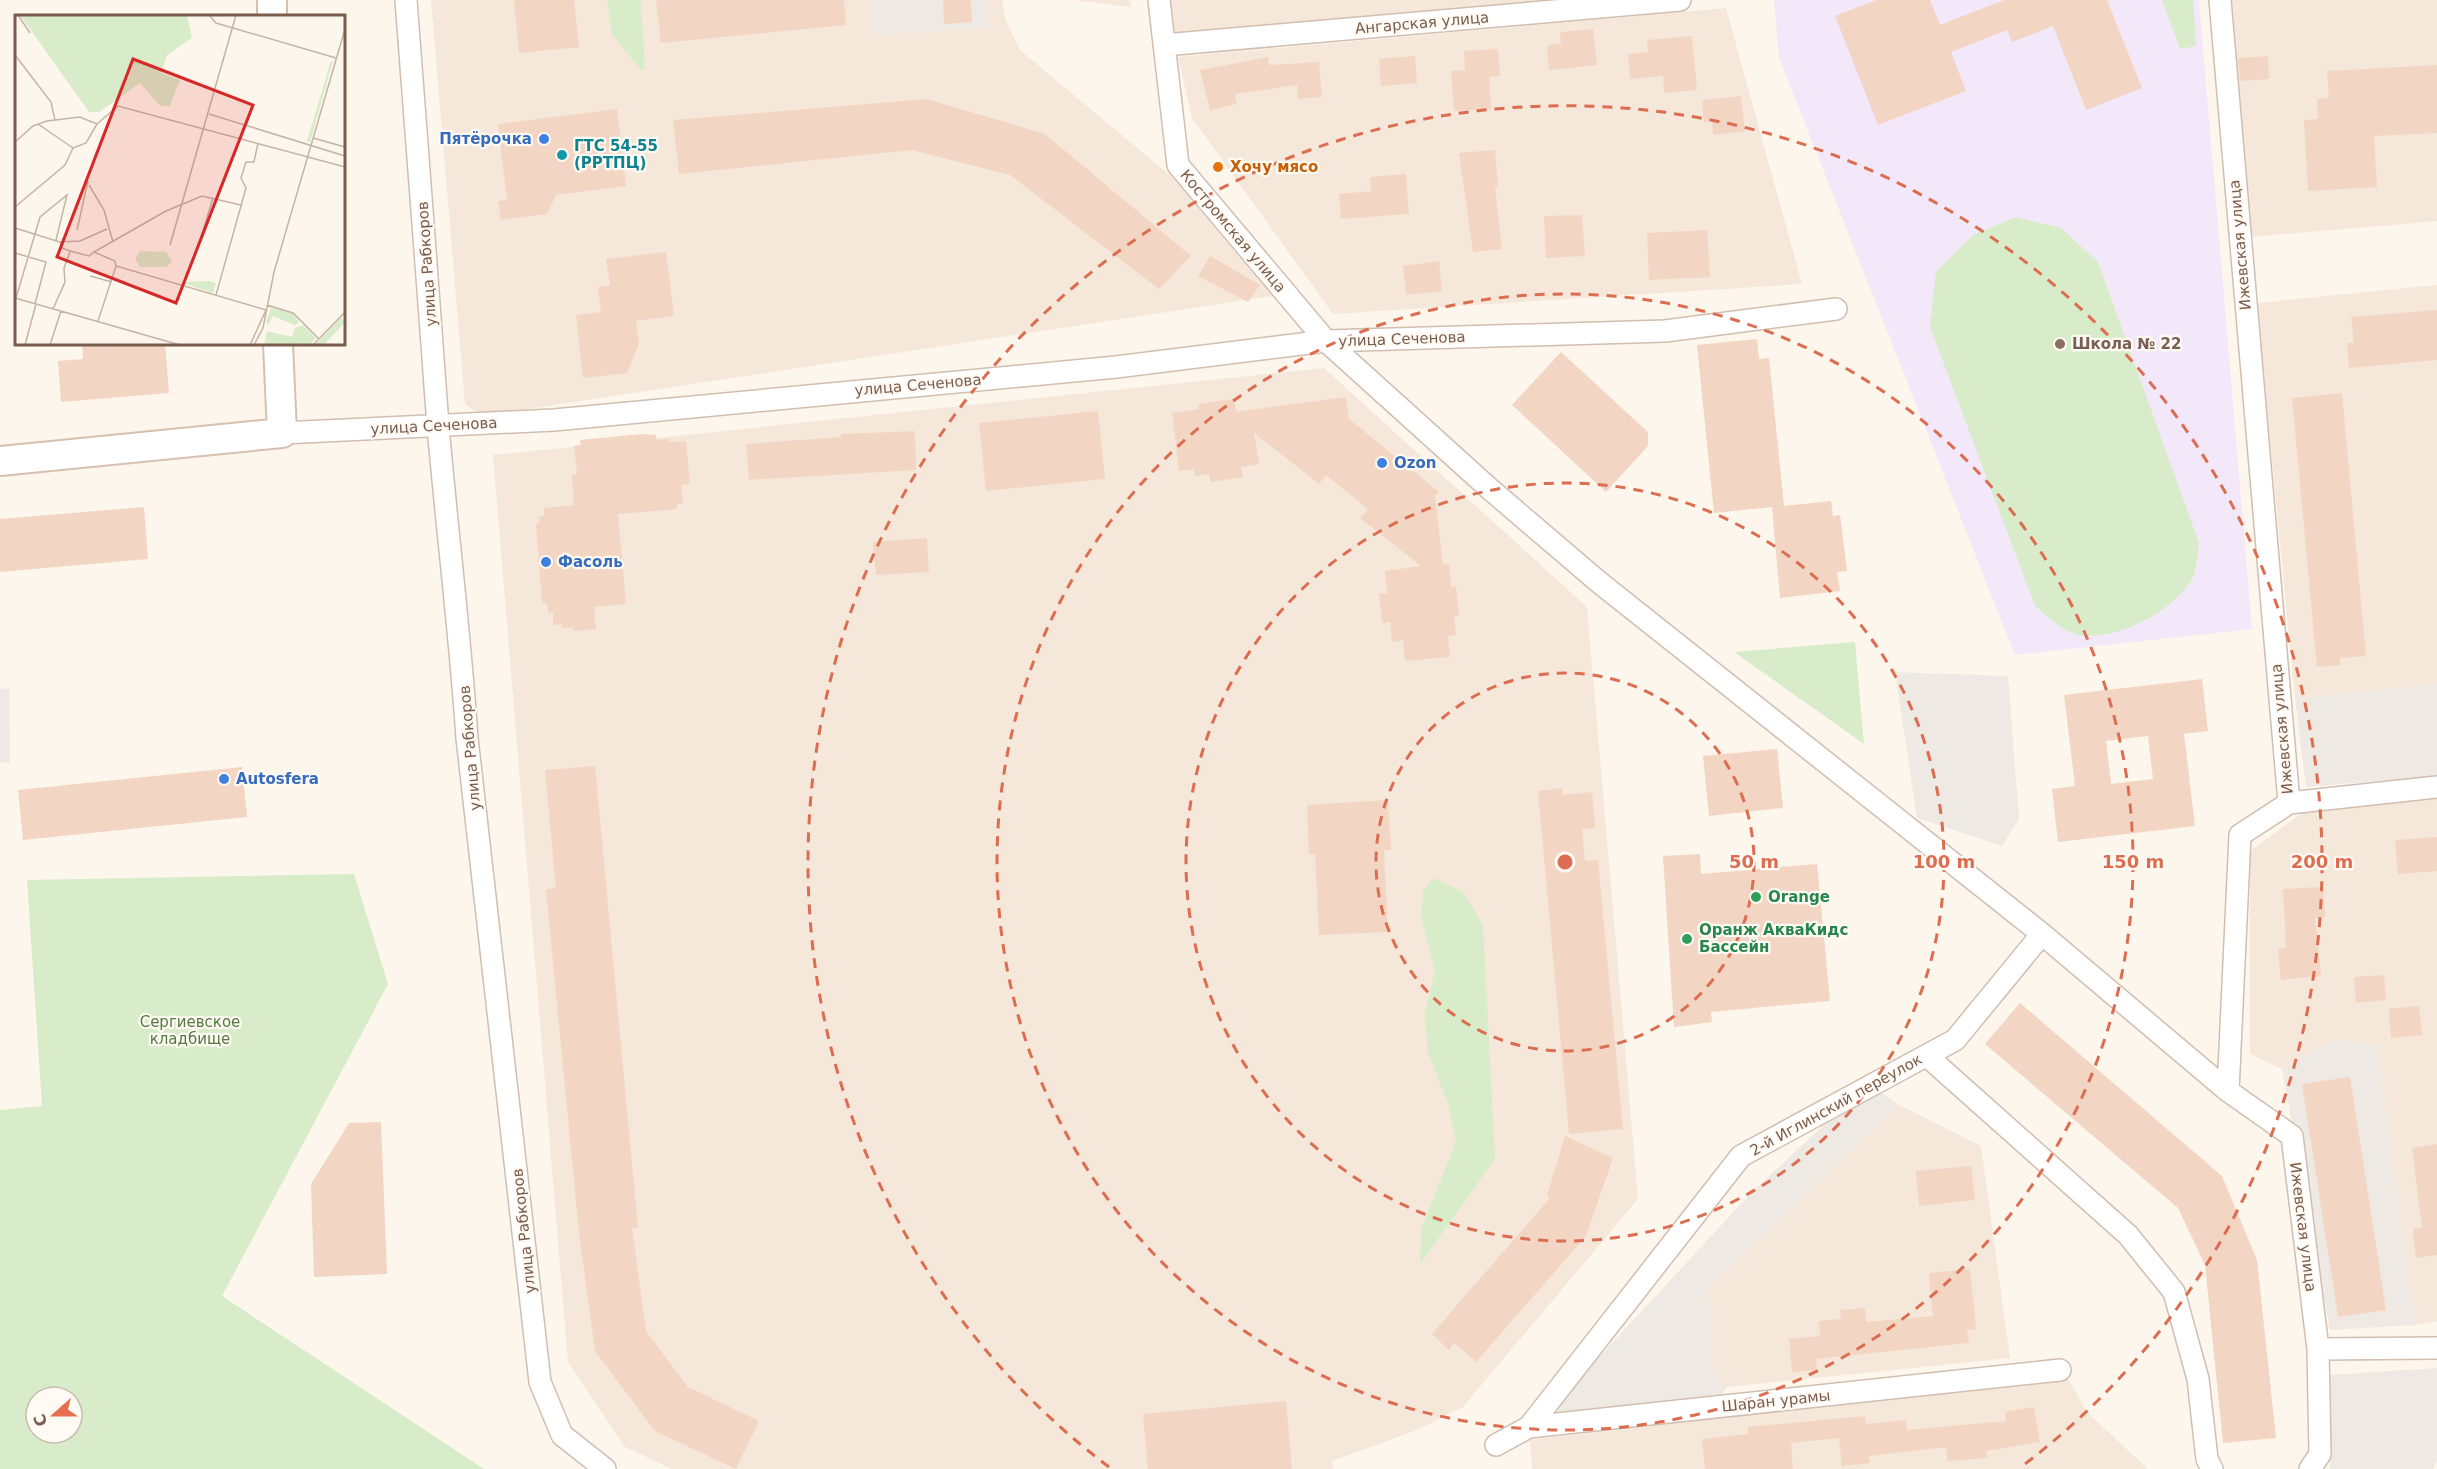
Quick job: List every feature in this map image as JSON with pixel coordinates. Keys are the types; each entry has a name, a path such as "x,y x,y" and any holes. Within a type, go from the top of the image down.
{"street":[{"name":"улица Рабкоров","path":"406,0 426,236 438,427 462,651 467,738 540,1382 562,1436 604,1469"},
{"name":"Костромская улица","path":"1159,0 1178,165 1326,341 1491,490 1600,583 2042,934 2228,1092"},
{"name":"Ангарская улица","path":"1164,45 1680,0"},
{"name":"Ижевская улица","path":"2220,0 2289,803 2240,835 2228,1092 2292,1136 2318,1349 2320,1454 2310,1469"},
{"name":"улица Сеченова","path":"0,461 282,433 554,420 1116,367 1326,341 1665,331 1836,309"},
{"path":"278,345 282,433"},
{"path":"2289,803 2437,787"},
{"name":"2-й Иглинский переулок","path":"1529,1427 1742,1156 1955,1040 2042,934"},
{"path":"1927,1056 2128,1235 2174,1292 2198,1379 2207,1459 2212,1469"},
{"path":"2318,1349 2437,1348"},
{"name":"Шаран урамы","path":"1496,1445 1529,1427 2060,1370"}],"shaded area":[{"path":"431,0 1002,0 1005,19 1020,50 1171,176 1272,296 482,416 465,404"},
{"path":"869,0 987,0 988,28 871,35"},
{"path":"1074,0 1130,0 1131,7"},
{"path":"1169,0 1566,0 1173,38"},
{"name":"Школа № 22","path":"1774,0 2199,0 2252,629 2015,655 1779,58"},
{"path":"2232,0 2437,0 2437,221 2250,237"},
{"path":"1726,8 1802,284 1333,314 1192,118 1178,57"},
{"path":"2437,285 2437,684 2295,698 2257,303"},
{"path":"1324,368 1587,607 1638,1199 1463,1407 1417,1430 1332,1461 1333,1469 672,1469 625,1447 568,1362 493,455"},
{"path":"1895,672 2008,676 2019,819 2002,846 1917,818"},
{"path":"2437,684 2437,776 2306,787 2295,698"},
{"path":"9,688 10,762 0,763 0,689"},
{"path":"2437,794 2437,1321 2415,1325 2376,1045 2334,1040 2282,1069 2250,1054 2250,851 2306,810"},
{"path":"2334,1040 2377,1045 2415,1325 2330,1330 2282,1069"},
{"path":"1876,1089 1898,1104 1708,1289 1712,1369 1727,1387 1721,1395 1556,1415 1565,1394 1751,1193 1826,1123"},
{"path":"1898,1104 1981,1146 2010,1358 1727,1387 1712,1369 1707,1289"},
{"path":"2437,1368 2437,1460 2433,1469 2330,1469 2330,1375"},
{"path":"2068,1379 2087,1412 2148,1469 1532,1469 1530,1440"}],"green space":[{"path":"607,0 641,0 645,69 641,70 612,35"},
{"path":"2162,0 2193,0 2196,46 2180,49"},
{"path":"2016,217 2061,228 2098,262 2199,543 2194,575 2184,590 2173,601 2146,620 2115,632 2086,636 2072,633 2035,606 1930,327 1936,272 1973,235"},
{"path":"1855,642 1864,744 1734,652"},
{"name":"Сергиевское кладбище","path":"354,874 388,984 222,1296 484,1469 0,1469 0,1110 42,1106 27,880"},
{"path":"1434,878 1463,892 1483,925 1495,1159 1420,1264 1421,1229 1456,1141 1448,1104 1428,1053 1425,1014 1435,969 1421,919 1423,891"}],"building":[{"path":"514,0 574,0 579,47 519,53"},
{"path":"656,0 844,0 846,25 661,43"},
{"path":"943,0 971,0 972,22 944,24"},
{"path":"1876,0 1930,0 1940,25 2004,0 2107,0 2142,88 2086,110 2053,26 2012,42 2007,30 1951,52 1966,91 1878,125 1835,16"},
{"path":"1593,29 1597,65 1549,70 1547,45 1561,44 1560,32"},
{"path":"1692,36 1697,90 1664,93 1663,76 1630,79 1628,54 1648,52 1647,40"},
{"path":"1498,49 1500,76 1489,77 1491,109 1454,111 1451,71 1465,70 1464,51"},
{"path":"1415,56 1417,83 1381,86 1379,59"},
{"path":"2268,56 2269,79 2240,81 2238,58"},
{"path":"1268,57 1269,65 1319,62 1322,97 1298,99 1297,85 1235,94 1237,104 1210,110 1200,70"},
{"path":"2437,65 2437,133 2374,136 2377,187 2308,191 2304,120 2318,119 2317,99 2329,98 2327,71"},
{"path":"1741,96 1745,131 1713,135 1712,121 1704,122 1702,100"},
{"path":"927,99 1045,134 1191,256 1159,289 1010,175 912,150 679,174 673,120"},
{"name":"ГТС 54-55 (РРТПЦ)","path":"617,109 626,186 556,195 547,214 501,220 498,201 507,200 498,124"},
{"path":"1495,150 1498,187 1495,187 1502,249 1473,252 1459,153"},
{"path":"1406,174 1409,214 1341,219 1339,194 1371,191 1370,177"},
{"path":"1582,215 1585,256 1546,258 1544,216"},
{"path":"1707,230 1710,277 1649,280 1647,233"},
{"path":"666,252 674,316 636,321 639,344 627,373 583,378 576,315 601,312 598,287 610,285 606,259"},
{"path":"1210,256 1260,285 1248,302 1198,276"},
{"path":"1439,261 1442,291 1406,295 1403,266"},
{"path":"2437,310 2437,360 2349,368 2347,343 2354,343 2351,317"},
{"path":"1757,339 1759,359 1769,358 1784,506 1831,501 1833,516 1840,515 1847,571 1837,572 1840,591 1780,598 1772,507 1714,513 1697,345"},
{"path":"82,345 165,345 169,393 61,402 58,361 83,359"},
{"path":"1561,352 1648,432 1648,446 1606,492 1512,405"},
{"path":"2342,393 2366,656 2340,658 2340,665 2317,667 2292,398"},
{"path":"1346,397 1349,419 1439,492 1435,496 1443,565 1449,564 1451,587 1456,587 1459,615 1454,616 1456,635 1448,636 1450,657 1405,661 1403,640 1392,642 1390,622 1382,623 1379,594 1387,593 1385,571 1421,566 1360,518 1368,509 1326,475 1319,484 1254,433 1259,464 1241,467 1243,477 1211,482 1209,474 1195,476 1194,469 1179,471 1172,413 1199,409 1198,404 1234,399 1236,412"},
{"path":"1098,411 1105,479 986,491 979,423"},
{"path":"915,431 916,470 749,480 746,444 841,437 841,434"},
{"path":"641,434 656,435 656,440 686,441 690,484 681,485 683,503 677,504 677,509 618,514 626,604 594,607 596,629 574,631 573,628 562,628 562,624 553,625 553,612 548,613 547,603 542,604 536,524 539,524 539,517 544,516 544,508 574,505 572,475 577,474 574,446 581,445 580,440"},
{"path":"144,507 148,559 0,572 0,519"},
{"path":"927,538 929,572 876,575 873,542"},
{"path":"2202,679 2208,731 2184,734 2195,826 2058,842 2052,789 2075,786 2064,695","holes":["2148,736 2153,779 2111,784 2106,741"]},
{"path":"1777,749 1783,808 1709,816 1703,756"},
{"path":"595,766 638,1228 632,1228 646,1331 688,1387 759,1421 736,1469 655,1431 595,1351 579,1233 546,889 556,888 545,770"},
{"path":"242,767 247,817 23,840 18,790"},
{"path":"1562,788 1563,795 1592,792 1595,828 1582,829 1585,861 1598,860 1623,1129 1569,1134 1538,791"},
{"path":"1388,800 1391,850 1384,850 1388,932 1319,935 1315,854 1309,854 1307,805"},
{"path":"2437,837 2437,871 2398,874 2395,840"},
{"path":"1700,854 1701,874 1817,864 1830,1001 1711,1012 1712,1022 1674,1027 1663,856"},
{"path":"2323,887 2325,917 2315,918 2321,976 2281,980 2278,949 2286,948 2283,889"},
{"path":"2384,975 2386,1000 2356,1003 2354,977"},
{"path":"2020,1003 2222,1176 2257,1260 2276,1438 2223,1443 2205,1265 2178,1208 1985,1044"},
{"path":"2419,1006 2422,1035 2391,1038 2389,1009"},
{"path":"2350,1077 2386,1310 2338,1317 2302,1084"},
{"path":"381,1122 387,1274 314,1277 311,1184 349,1123"},
{"path":"1565,1136 1613,1158 1586,1236 1476,1362 1454,1343 1449,1350 1432,1334 1550,1198 1547,1196"},
{"path":"2437,1144 2437,1255 2416,1258 2413,1229 2422,1228 2412,1148"},
{"path":"1971,1166 1975,1200 1919,1206 1916,1171"},
{"path":"1970,1269 1976,1329 1967,1330 1969,1343 1816,1359 1817,1370 1792,1372 1789,1339 1820,1336 1819,1321 1841,1319 1840,1310 1865,1308 1866,1322 1933,1316 1929,1273"},
{"path":"1286,1401 1292,1469 1148,1469 1143,1414"},
{"path":"2034,1407 2040,1442 1986,1451 1987,1458 1947,1461 1946,1447 1869,1456 1870,1463 1842,1466 1839,1438 1791,1443 1793,1469 1705,1469 1702,1439 1748,1434 1748,1427 1865,1416 1866,1424 1906,1420 1907,1430 2006,1421 2005,1412"}],"place":[{"name":"Пятёрочка","path":"544,139"},
{"name":"ГТС 54-55 (РРТПЦ)","path":"562,155"},
{"name":"Хочу мясо","path":"1218,167"},
{"name":"Школа № 22","path":"2060,344"},
{"name":"Ozon","path":"1382,463"},
{"name":"Фасоль","path":"546,562"},
{"name":"Autosfera","path":"224,779"},
{"name":"Orange","path":"1756,897"},
{"name":"Оранж АкваКидс Бассейн","path":"1687,939"}]}
